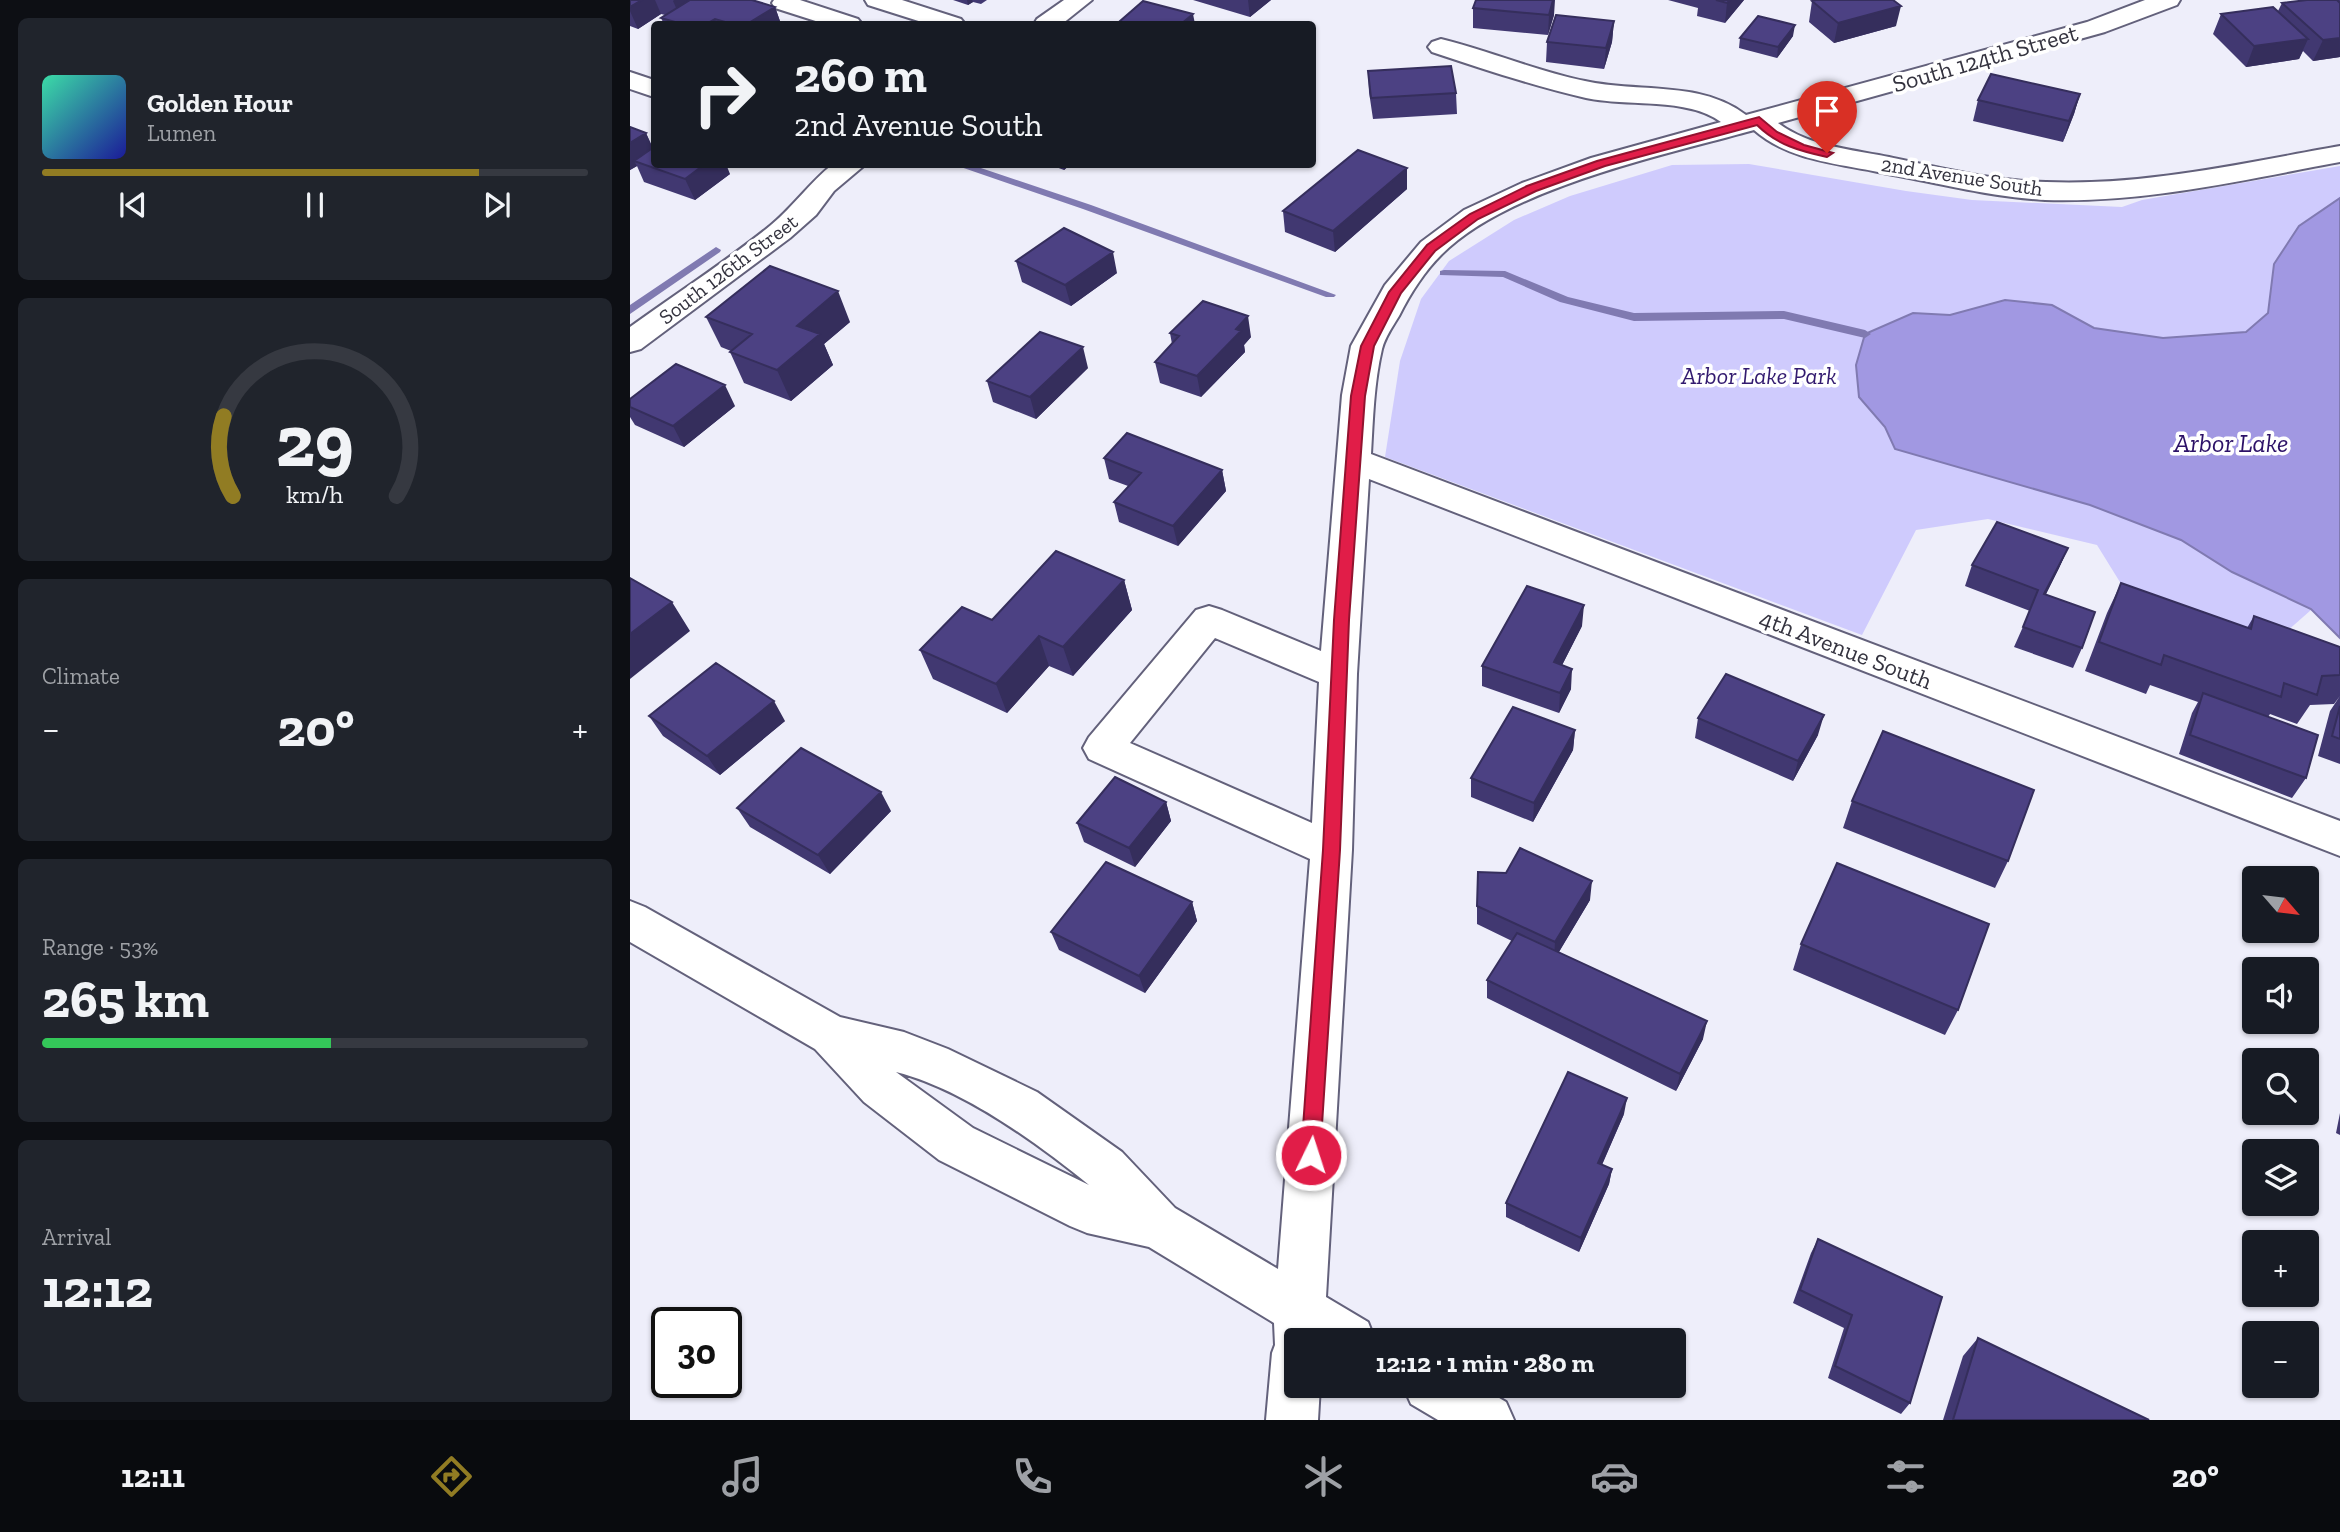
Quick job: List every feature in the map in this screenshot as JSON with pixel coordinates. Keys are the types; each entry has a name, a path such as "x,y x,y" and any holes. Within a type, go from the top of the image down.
{"street":[{"path":"1050,21 1080,0"},
{"name":"South 124th Street","path":"1298,1328 1331,850 1338,674 1358,396 1367,346 1396,292 1431,248 1474,216 1532,188 1601,164 2096,27 2168,0"},
{"path":"785,3 840,21"},
{"path":"895,3 944,21"},
{"name":"2nd Avenue South","path":"1441,47 1539,77 1610,94 1699,101 1728,111 1800,148 1959,180 2045,191 2128,188 2340,154"},
{"path":"630,80 651,88"},
{"name":"South 126th Street","path":"630,342 780,232 807,209 822,175 841,168"},
{"name":"4th Avenue South","path":"1353,460 2340,839"},
{"path":"1331,850 1103,748 1209,620 1338,674"},
{"path":"630,920 831,1035 904,1053 948,1070 1021,1107 1105,1168 1158,1225 1289,1328"},
{"path":"831,1035 880,1087 956,1144 1087,1209 1158,1225"},
{"name":"South 124th Street","path":"1292,1420 1294,1398"},
{"path":"1450,1398 1488,1420"}],"green space":[{"name":"Arbor Lake Park","path":"1749,164 1972,200 2122,207 2142,200 2340,166 2340,638 2311,610 2278,639 2123,587 2097,545 1988,519 1916,530 1862,635 1385,457 1400,361 1421,299 1449,261 1514,220 1570,196 1672,165"}],"water":[{"name":"Arbor Lake","path":"2340,198 2340,638 2311,609 2232,572 2181,540 2090,505 1895,449 1885,427 1859,397 1856,365 1865,334 1913,313 1950,315 2005,300 2052,305 2094,328 2163,338 2246,332 2268,313 2274,264 2299,226"}],"building":[{"path":"630,0 642,0 630,7"},
{"path":"690,0 752,0 775,7 752,21 672,21 661,18"},
{"path":"1476,0 1553,0 1549,15 1473,8"},
{"path":"1893,0 1901,6 1838,23 1812,1"},
{"path":"2337,0 2340,3 2340,38 2323,40 2282,3"},
{"path":"1143,1 1193,14 1185,21 1120,21"},
{"path":"2273,7 2308,39 2254,46 2221,14"},
{"path":"1556,15 1614,21 1606,48 1547,42"},
{"path":"1758,16 1795,25 1778,47 1740,38"},
{"path":"1451,66 1456,93 1371,98 1368,71"},
{"path":"1991,74 2080,94 2069,121 1978,100"},
{"path":"630,127 646,133 630,143"},
{"path":"651,149 651,167 634,161"},
{"path":"1358,150 1407,168 1333,231 1283,211"},
{"path":"654,168 700,168 685,179"},
{"path":"1064,228 1113,252 1065,285 1016,261"},
{"path":"770,266 838,291 797,326 820,334 777,370 730,352 752,334 706,317"},
{"path":"1203,301 1248,316 1236,329 1241,331 1197,376 1155,362 1179,336 1170,333"},
{"path":"1040,332 1083,347 1030,397 987,381"},
{"path":"676,364 725,385 673,426 630,407 630,399"},
{"path":"1127,433 1222,470 1173,526 1114,502 1141,473 1104,458"},
{"path":"1997,522 2068,548 2044,594 2095,612 2082,648 2023,627 2038,590 1972,565"},
{"path":"1056,551 1124,580 1063,647 1039,636 996,684 920,650 962,607 992,620"},
{"path":"630,578 672,602 630,634"},
{"path":"2121,583 2251,629 2254,616 2340,647 2340,675 2322,676 2317,695 2284,683 2281,697 2164,655 2161,665 2099,642"},
{"path":"1527,586 1584,605 1554,662 1572,669 1560,693 1482,666"},
{"path":"716,663 774,701 707,756 649,716"},
{"path":"1726,674 1824,715 1798,761 1698,718"},
{"path":"2203,693 2318,735 2306,778 2190,735"},
{"path":"2340,706 2340,739 2332,736"},
{"path":"1513,707 1575,730 1534,803 1471,778"},
{"path":"1883,731 2034,790 2008,861 1852,801"},
{"path":"801,748 881,792 818,855 737,808"},
{"path":"1115,777 1166,802 1129,848 1077,823"},
{"path":"1520,848 1592,881 1555,942 1477,906 1478,872 1506,873"},
{"path":"1106,862 1192,902 1139,976 1051,932"},
{"path":"1837,863 1989,924 1958,1010 1801,944"},
{"path":"1517,933 1707,1021 1680,1074 1487,980"},
{"path":"1568,1072 1627,1098 1598,1163 1612,1169 1581,1238 1506,1203"},
{"path":"1818,1239 1942,1297 1910,1403 1835,1366 1852,1315 1800,1290"},
{"path":"1978,1338 2149,1420 1953,1420"}],"waterway":[{"path":"969,168 1087,207 1330,295"},
{"path":"630,310 716,250"},
{"path":"1444,273 1505,274 1564,300 1634,317 1784,315 1865,334"}],"route":[{"path":"1311,1155 1331,850 1341,620 1358,396 1367,346 1396,292 1431,248 1474,216 1532,188 1601,164 1759,121 1773,135 1800,148 1827,153"}]}
